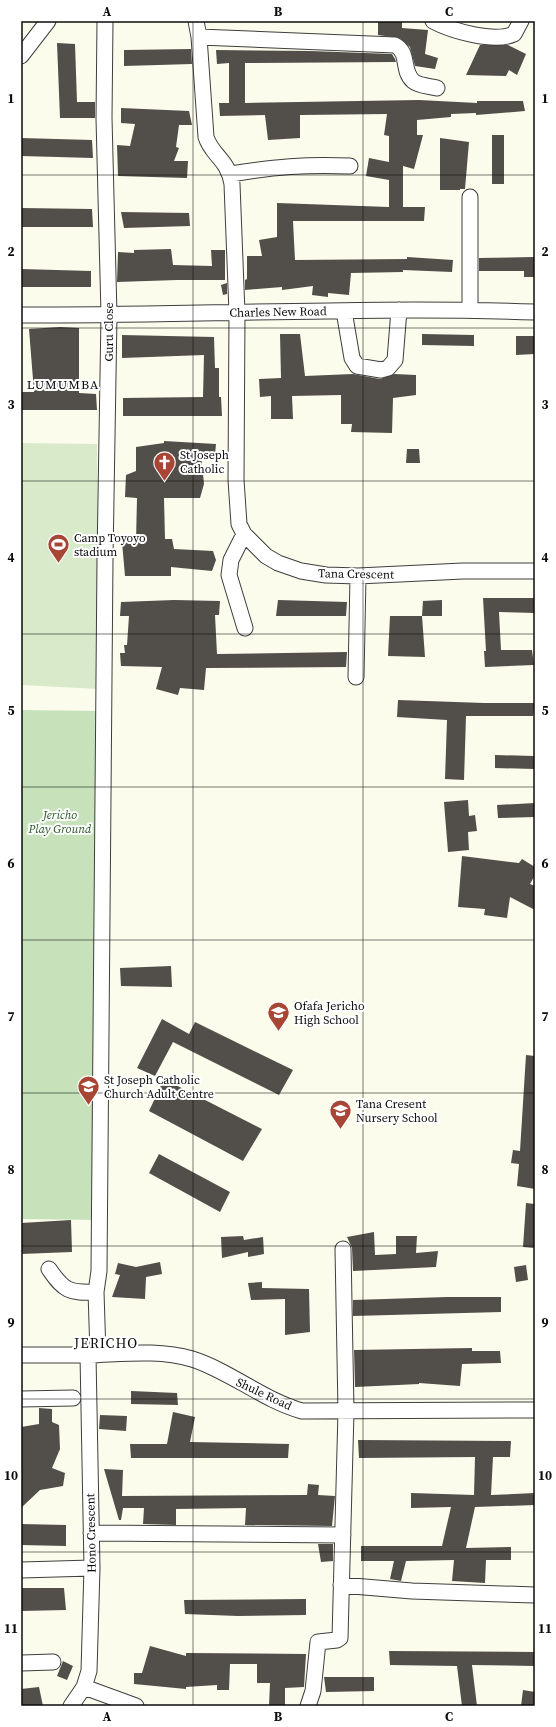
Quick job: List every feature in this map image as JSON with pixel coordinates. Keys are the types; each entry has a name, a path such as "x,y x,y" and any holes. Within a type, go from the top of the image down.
{"street":[{"path":"21,56 48,21"},
{"name":"Guru Close","path":"96,1292 99,1271 110,315 104,118 105,21"},
{"path":"196,21 199,37 206,137 211,149 226,165 231,174 237,312"},
{"path":"433,21 452,29 498,38 514,34 520,21"},
{"path":"199,37 395,45 401,48 408,74 413,81 437,88"},
{"path":"231,174 288,165 314,164 350,166"},
{"path":"470,198 470,310"},
{"path":"344,312 352,358 357,366 381,370 388,368 395,360 399,310"},
{"name":"Charles New Road","path":"21,315 344,312 399,310 535,312"},
{"name":"Tana Crescent","path":"237,312 236,480 239,524 244,534 266,556 290,569 326,575 358,576 463,571 535,571"},
{"path":"244,534 231,560 229,575 245,628"},
{"path":"356,677 358,576"},
{"path":"308,1706 314,1691 318,1642 339,1640 340,1638 346,1411 343,1249"},
{"path":"49,1269 61,1287 81,1293 96,1292"},
{"name":"Hono Crescent","path":"71,1706 84,1687 89,1671 92,1568 93,1354 96,1292"},
{"name":"Shule Road","path":"21,1355 133,1352 165,1354 192,1359 285,1406 302,1411 535,1410"},
{"path":"21,1399 73,1398"},
{"path":"91,1534 343,1535"},
{"path":"21,1570 92,1568"},
{"path":"341,1586 535,1595"},
{"path":"21,1663 53,1662"},
{"path":"84,1687 136,1706"}],"green space":[{"name":"Camp Toyoyo stadium","path":"21,443 97,444 99,689 21,685"},
{"name":"Jericho Play Ground","path":"21,710 101,711 98,1220 21,1219"}],"building":[{"path":"378,21 402,22 402,28 428,30 425,54 438,58 435,69 415,66 410,47 400,38 378,35"},
{"path":"57,43 75,44 77,102 95,102 95,118 60,118"},
{"path":"480,45 508,45 526,54 517,75 509,70 506,76 466,75"},
{"path":"191,49 192,64 124,66 124,50"},
{"path":"216,50 392,54 396,62 245,63 245,103 419,100 477,103 477,101 523,101 525,111 476,115 476,113 451,114 451,117 417,120 417,135 423,135 414,169 403,166 403,207 425,207 424,221 293,221 295,260 407,259 407,257 453,260 452,272 403,270 403,272 351,273 349,295 328,293 328,297 312,295 313,286 282,290 282,287 245,290 245,280 247,279 247,256 262,256 259,240 277,237 277,203 389,207 389,180 366,176 369,158 389,162 389,136 384,135 387,114 300,115 300,138 268,140 265,115 220,116 219,103 229,103 229,63 217,64"},
{"path":"121,108 189,111 192,125 179,125 176,147 179,148 174,161 188,161 187,178 118,176 117,145 130,146 135,124 121,123"},
{"path":"492,135 504,135 504,184 492,184"},
{"path":"21,138 92,140 93,158 21,156"},
{"path":"440,138 469,142 465,189 440,190"},
{"path":"21,208 92,209 93,227 21,227"},
{"path":"121,212 189,213 190,226 124,228"},
{"path":"171,249 173,265 212,266 211,250 225,250 225,280 117,282 118,252 134,253 134,250"},
{"path":"535,257 535,277 524,277 524,271 479,271 479,258"},
{"path":"21,269 91,271 91,287 21,287"},
{"path":"227,283 227,294 223,295 221,285"},
{"path":"60,327 79,328 79,393 96,394 97,410 21,410 21,392 34,392 29,329"},
{"path":"280,334 300,334 305,376 353,374 380,379 394,374 416,375 416,395 393,398 392,433 351,432 352,424 341,424 341,395 292,396 293,419 271,419 271,396 260,397 259,379 281,378"},
{"path":"422,334 474,335 474,346 422,345"},
{"path":"122,335 214,337 215,368 219,368 219,397 221,397 222,416 123,416 123,398 203,397 204,355 122,358"},
{"path":"516,336 535,336 535,354 516,355"},
{"path":"164,441 216,444 215,455 201,455 204,484 200,498 164,498 165,539 172,539 174,549 213,551 216,560 212,571 171,567 171,576 125,576 122,542 136,541 137,498 125,497 126,475 136,471 136,447 164,443"},
{"path":"407,449 419,449 420,463 406,463"},
{"path":"483,598 535,598 535,613 499,612 501,650 532,650 534,665 485,667 484,651 486,651"},
{"path":"174,600 220,601 219,615 215,615 217,654 347,652 346,667 206,668 204,690 180,688 178,695 156,689 162,667 121,666 120,653 125,653 124,645 127,645 129,616 120,616 121,602"},
{"path":"278,600 347,602 346,616 276,616"},
{"path":"442,600 442,616 422,616 423,601"},
{"path":"390,616 422,616 425,657 388,656"},
{"path":"398,700 535,703 533,716 466,716 464,780 445,779 447,720 397,717"},
{"path":"495,755 534,756 534,769 495,768"},
{"path":"468,800 469,816 475,815 477,831 468,832 469,850 448,852 444,802"},
{"path":"535,803 535,817 498,818 497,805"},
{"path":"462,856 519,863 522,859 535,867 535,875 530,884 535,886 535,910 510,897 507,918 484,915 485,909 458,907"},
{"path":"171,966 172,987 121,986 120,968"},
{"path":"162,1019 189,1034 195,1022 293,1070 279,1095 173,1042 155,1076 137,1068"},
{"path":"526,1055 535,1056 535,1189 517,1186 519,1164 511,1163 513,1150 520,1151"},
{"path":"164,1079 262,1129 243,1161 149,1111"},
{"path":"159,1154 230,1192 220,1212 149,1173"},
{"path":"526,1203 535,1204 535,1248 523,1247"},
{"path":"71,1220 72,1252 21,1254 21,1223"},
{"path":"374,1232 375,1255 396,1254 396,1236 417,1236 416,1253 438,1251 436,1267 353,1271 352,1248 347,1237"},
{"path":"243,1236 244,1240 263,1237 264,1254 248,1257 248,1252 222,1258 221,1237"},
{"path":"160,1262 162,1274 146,1277 145,1299 112,1297 120,1275 115,1274 118,1263 136,1267"},
{"path":"526,1265 528,1280 516,1282 514,1267"},
{"path":"262,1282 262,1288 309,1289 310,1332 285,1335 285,1299 251,1300 248,1283"},
{"path":"501,1297 501,1312 353,1316 353,1300"},
{"path":"472,1348 472,1351 500,1351 501,1363 462,1364 460,1386 419,1383 355,1387 354,1350"},
{"path":"131,1391 177,1393 178,1405 131,1404"},
{"path":"39,1408 52,1409 52,1422 59,1425 60,1449 52,1468 65,1473 63,1486 40,1490 21,1508 21,1427 39,1424"},
{"path":"173,1412 195,1417 190,1442 289,1444 288,1458 131,1458 130,1444 167,1444"},
{"path":"100,1415 127,1416 126,1431 99,1429"},
{"path":"358,1440 511,1441 510,1457 493,1457 491,1495 535,1493 535,1505 475,1507 466,1548 511,1547 511,1560 486,1560 485,1583 452,1581 454,1560 406,1561 401,1581 390,1579 394,1561 361,1561 361,1546 442,1546 451,1507 411,1508 411,1493 474,1495 475,1457 359,1458"},
{"path":"104,1469 123,1470 122,1496 307,1495 308,1484 319,1485 318,1495 335,1496 332,1526 245,1525 246,1508 176,1509 176,1525 143,1524 144,1508 123,1508 121,1520 119,1520"},
{"path":"21,1524 66,1525 66,1546 21,1545"},
{"path":"318,1544 333,1544 333,1561 321,1562"},
{"path":"21,1588 64,1588 66,1610 21,1611"},
{"path":"306,1599 306,1615 238,1616 185,1614 184,1600"},
{"path":"150,1646 186,1656 186,1653 306,1654 304,1687 285,1688 285,1706 269,1706 270,1683 257,1683 257,1664 230,1664 229,1690 217,1690 217,1685 186,1687 186,1689 134,1684 134,1673 142,1673"},
{"path":"389,1651 535,1652 535,1666 472,1665 477,1706 462,1706 457,1666 390,1665"},
{"path":"63,1661 73,1666 67,1680 57,1676"},
{"path":"324,1677 374,1677 374,1691 326,1692"},
{"path":"39,1687 43,1706 21,1706 21,1689"},
{"path":"523,1690 535,1692 535,1706 521,1706"}],"place":[{"name":"St Joseph Catholic","path":"165,482"},
{"name":"Camp Toyoyo stadium","path":"59,564"},
{"name":"Ofafa Jericho High School","path":"278,1032"},
{"name":"St Joseph Catholic Church Adult Centre","path":"89,1106"},
{"name":"Tana Cresent Nursery School","path":"340,1130"}],"district":[{"name":"LUMUMBA","path":"63,384"},
{"name":"JERICHO","path":"106,1343"}]}
